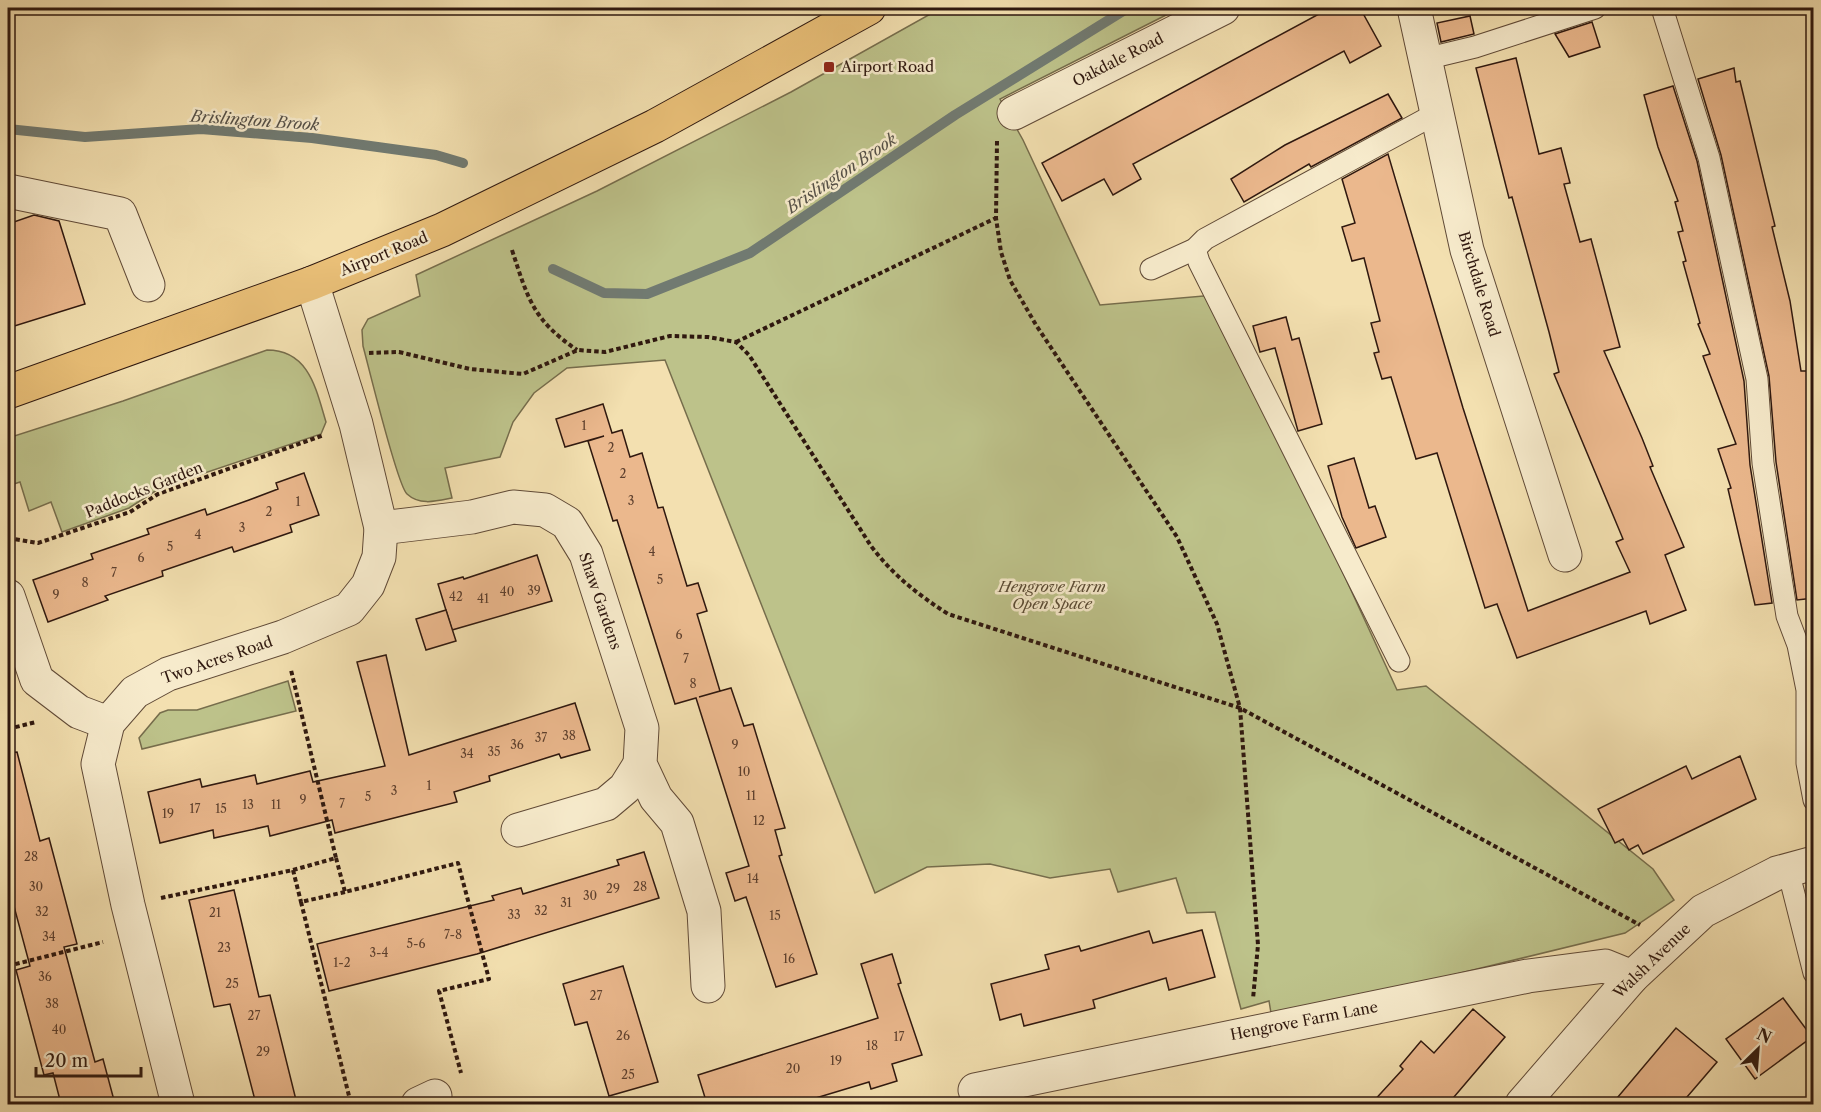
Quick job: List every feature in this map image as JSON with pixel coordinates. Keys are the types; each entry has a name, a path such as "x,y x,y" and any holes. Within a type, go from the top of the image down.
{"highway":[{"name":"Airport Road","path":"8,392 312,283 442,230 656,126 869,8"}],"street":[{"name":"Oakdale Road","path":"1006,126 1222,8"},
{"name":"Birchdale Road","path":"1414,8 1467,250 1565,555"},
{"path":"8,191 120,214 148,285"},
{"name":"Two Acres Road","path":"178,1104 131,920 98,764 108,723 135,692 168,674 283,637 349,609 368,585 379,557 381,528 356,424 312,283"},
{"name":"Shaw Gardens","path":"381,528 462,519 513,507 545,510 567,524 586,554 642,728 640,764 656,798 677,823 704,911 708,986"},
{"path":"8,596 37,680 79,712 108,723"},
{"name":"Shaw Gardens","path":"518,830 606,804 625,788 640,764"},
{"name":"Walsh Avenue","path":"1522,1104 1632,976 1703,911 1777,873 1801,866"},
{"name":"Hengrove Farm Lane","path":"975,1090 1528,976 1605,966 1632,976"}],"lane":[{"path":"1425,59 1475,47 1595,8"},
{"path":"1662,8 1709,158 1757,379 1763,463 1787,616 1798,645 1807,690 1807,763 1814,800"},
{"path":"1151,269 1195,249 1205,239 1437,113"},
{"path":"1195,249 1199,262 1399,661"},
{"path":"1801,866 1814,973"}],"path":[{"path":"1006,126 996,218 1001,252 1010,280 1036,325 1177,537 1217,624 1240,708 1258,945 1253,998 1262,1029"},
{"path":"736,342 996,218"},
{"path":"512,250 529,303 557,336 578,350"},
{"path":"338,365 370,353 399,352 470,369 523,374 578,350 605,352 670,336 708,337 736,342 749,355 871,546 888,568 914,592 948,614 1240,708 1671,942"},
{"name":"Paddocks Garden","path":"8,538 38,543 130,512 158,494 356,424"},
{"path":"283,637 345,892"},
{"path":"8,966 131,920 336,858"},
{"path":"301,902 458,863 489,979 439,991 464,1084 426,1100"},
{"path":"293,870 351,1104"}],"green space":[{"name":"Hengrove Farm Open Space","path":"941,8 1180,8 1000,99 1023,140 1100,305 1215,295 1397,690 1426,686 1653,869 1674,900 1625,933 1272,1019 1269,1001 1241,1009 1215,912 1187,913 1176,878 1118,892 1110,869 1050,878 990,864 927,867 875,893 665,360 567,368 534,393 513,422 500,457 445,468 452,498 423,501 407,494 402,486 384,425 363,346 362,330 368,319 420,296 416,275 597,191 791,92"},
{"path":"267,350 293,357 308,374 326,422 321,434 160,488 129,508 62,532 51,502 29,511 20,482 8,486 8,438 123,401"},
{"path":"288,681 296,711 142,749 139,738 160,713 168,710 197,710"}],"building":[{"path":"1330,8 1360,8 1381,46 1350,63 1344,51 1133,164 1141,179 1113,195 1104,179 1062,201 1042,163"},
{"path":"1470,16 1474,34 1441,42 1437,23"},
{"path":"1592,22 1600,47 1569,57 1555,34"},
{"path":"1516,58 1539,154 1561,148 1570,183 1564,184 1580,242 1591,239 1620,347 1604,351 1642,438 1653,466 1650,467 1684,547 1665,555 1686,610 1650,624 1646,611 1517,658 1497,604 1485,608 1437,453 1416,459 1391,377 1382,379 1374,353 1379,352 1371,323 1380,321 1364,258 1352,261 1342,227 1355,223 1342,179 1388,154 1463,408 1528,611 1630,572 1616,542 1623,539 1554,374 1559,372 1549,332 1512,197 1509,198 1476,68"},
{"path":"1734,68 1736,82 1740,81 1775,226 1772,227 1790,301 1801,371 1807,371 1811,399 1814,399 1814,598 1797,600 1776,462 1769,376 1721,155 1698,79"},
{"path":"1673,86 1697,161 1744,381 1750,465 1772,603 1755,605 1728,489 1731,488 1718,449 1736,444 1703,356 1710,354 1698,324 1700,323 1683,262 1686,261 1678,232 1683,231 1675,202 1678,201 1658,147 1644,95"},
{"path":"1388,94 1402,118 1311,167 1309,164 1244,202 1231,179 1285,145"},
{"path":"34,215 59,221 85,304 8,328 8,224"},
{"path":"1286,317 1292,340 1299,338 1322,424 1298,431 1275,348 1260,352 1253,326"},
{"path":"603,404 612,433 622,430 630,457 642,453 658,508 663,507 687,586 698,583 707,611 697,614 720,691 699,697 731,688 744,726 753,724 785,828 775,830 782,855 779,856 817,974 776,987 746,897 735,901 726,873 749,866 696,698 675,704 617,520 613,521 588,441 604,436 565,447 556,419"},
{"path":"1354,458 1369,508 1375,506 1386,537 1356,548 1342,517 1328,466"},
{"path":"304,473 319,515 290,525 292,532 234,552 232,547 162,571 163,576 105,596 108,600 48,622 33,580 93,559 91,554 149,534 147,529 205,509 207,515 278,489 276,483"},
{"path":"537,555 552,601 452,630 438,584 463,577 464,579"},
{"path":"446,610 456,641 426,650 416,619"},
{"path":"386,655 409,755 575,703 590,750 561,758 559,754 489,776 490,781 454,792 457,802 335,833 332,820 270,836 268,826 214,838 213,830 160,843 148,792 200,779 202,787 255,775 257,784 310,771 313,782 385,766 357,662"},
{"path":"17,752 40,841 49,838 77,944 64,947 95,1062 103,1059 115,1104 61,1104 53,1073 44,1075 16,970 30,966 8,884 8,753"},
{"path":"1740,756 1756,799 1643,854 1638,845 1629,850 1623,839 1615,843 1598,809 1686,766 1692,779"},
{"path":"644,852 659,898 477,954 329,991 317,944 494,900 492,896 521,888 523,894 619,865 617,860"},
{"path":"234,890 259,997 270,995 297,1104 256,1104 230,1004 214,1007 189,900"},
{"path":"1202,930 1215,977 1169,990 1166,978 1093,1000 1095,1008 1024,1026 1021,1014 1000,1020 991,984 1049,969 1045,955 1079,946 1081,951 1149,931 1153,943"},
{"path":"892,954 901,983 898,984 922,1055 892,1064 897,1081 871,1089 869,1082 796,1104 707,1104 698,1075 878,1018 861,964"},
{"path":"623,966 658,1082 609,1096 587,1022 575,1025 563,984"},
{"path":"1783,998 1812,1037 1755,1079 1726,1039"},
{"path":"1473,1009 1505,1037 1448,1104 1371,1104 1403,1069 1400,1066 1421,1041 1434,1053"},
{"path":"1676,1028 1717,1062 1681,1104 1612,1104"}],"waterway":[{"name":"Brislington Brook","path":"553,269 604,293 647,294 750,253 955,115 1128,8"},
{"name":"Brislington Brook","path":"8,129 85,137 201,129 312,138 436,155 463,163"}],"place":[{"name":"Airport Road","path":"829,67"}]}
